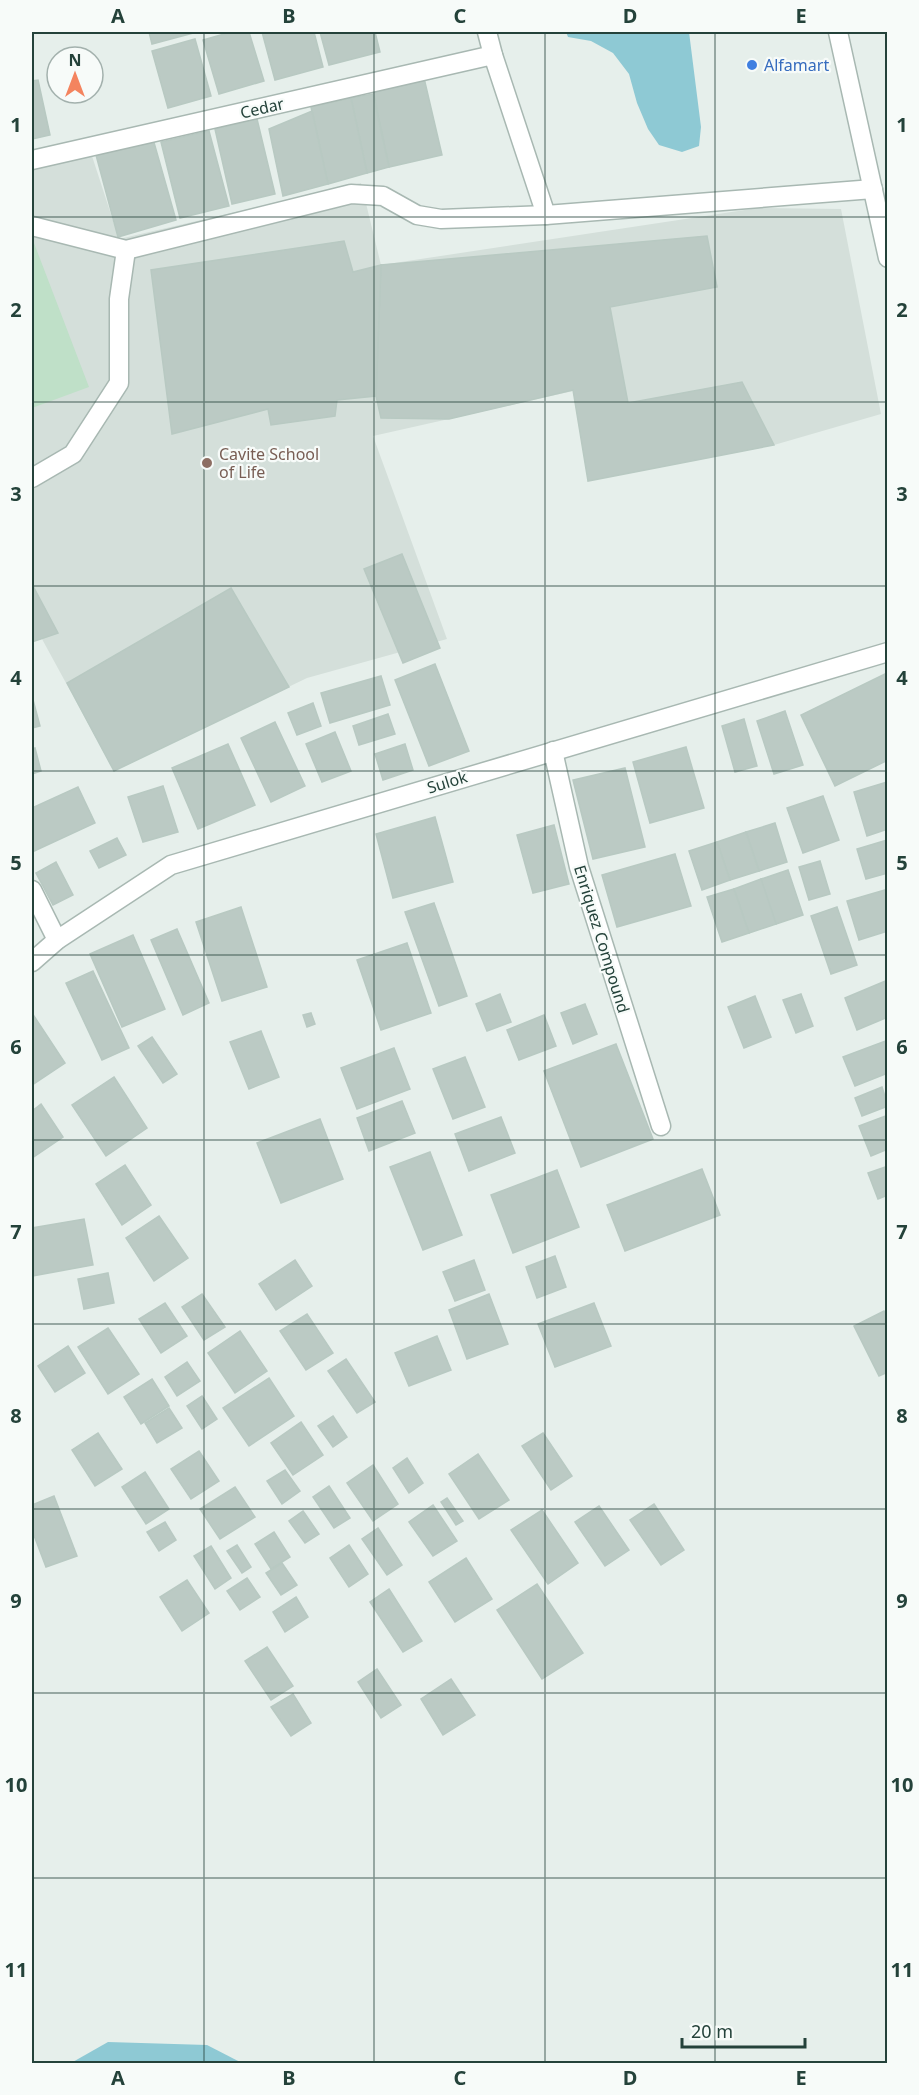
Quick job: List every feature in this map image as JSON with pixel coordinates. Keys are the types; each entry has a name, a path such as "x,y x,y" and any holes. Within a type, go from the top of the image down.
{"street":[{"path":"487,32 546,215"},
{"path":"838,32 888,258"},
{"name":"Cedar","path":"32,160 493,55"},
{"path":"32,226 126,250 351,194 383,196 417,215 441,219 546,215 873,189"},
{"path":"32,478 73,454 119,383 119,300 126,250"},
{"name":"Sulok","path":"32,962 57,940 171,865 888,652"},
{"name":"Enriquez Compound","path":"553,751 579,867 661,1126"},
{"path":"32,890 57,940"}],"shaded area":[{"name":"Cavite School of Life","path":"92,156 119,239 361,183 381,265 758,208 841,209 881,414 774,445 588,481 573,391 373,436 447,639 307,678 114,771 42,639 32,642 32,169"}],"green space":[{"path":"34,243 89,387 32,408 32,244"}],"water":[{"path":"566,32 689,32 701,127 699,146 682,152 659,145 648,129 637,103 629,74 613,53 591,41 568,37"},
{"path":"108,2042 207,2045 242,2063 71,2063"}],"building":[{"path":"149,32 197,32 152,44"},
{"path":"231,32 249,32 264,81 219,94 203,40"},
{"path":"262,32 314,32 323,67 275,80"},
{"path":"320,32 375,32 380,52 329,65"},
{"path":"195,39 211,96 168,108 152,51"},
{"path":"424,78 442,155 389,167 373,90"},
{"path":"38,80 50,135 32,139 32,81"},
{"path":"373,94 389,167 367,173 351,98"},
{"path":"351,98 367,173 328,184 311,107"},
{"path":"312,111 328,184 283,196 269,129"},
{"path":"257,119 275,194 232,204 215,129"},
{"path":"209,131 229,206 180,218 161,142"},
{"path":"153,139 176,220 118,237 96,155"},
{"path":"707,236 717,287 610,307 628,403 742,382 774,445 588,481 573,390 449,419 381,418 376,396 381,265"},
{"path":"344,241 353,272 381,265 376,396 337,400 335,416 271,425 268,409 172,434 151,270"},
{"path":"402,554 440,648 403,663 364,569"},
{"path":"32,584 58,633 32,642"},
{"path":"231,588 289,687 114,771 67,683"},
{"path":"435,664 469,751 429,766 395,680"},
{"path":"885,674 888,678 888,760 835,786 801,715"},
{"path":"381,676 390,705 330,723 321,693"},
{"path":"32,696 40,726 32,728"},
{"path":"313,703 321,726 297,735 288,713"},
{"path":"785,711 803,765 774,774 757,721"},
{"path":"388,714 395,734 359,745 353,726"},
{"path":"744,719 757,766 735,772 722,726"},
{"path":"275,722 305,786 271,802 241,738"},
{"path":"335,732 351,771 322,782 306,744"},
{"path":"228,744 255,805 198,829 172,768"},
{"path":"405,744 413,770 383,780 375,754"},
{"path":"686,747 704,808 650,823 633,762"},
{"path":"35,748 41,771 32,774 32,749"},
{"path":"625,768 645,847 593,859 573,780"},
{"path":"887,782 888,829 867,836 854,792"},
{"path":"163,786 178,832 143,842 128,797"},
{"path":"78,787 95,823 32,852 32,808"},
{"path":"823,796 839,840 803,853 787,808"},
{"path":"435,817 453,882 393,898 376,834"},
{"path":"775,823 787,862 759,871 746,832"},
{"path":"554,825 569,884 533,893 517,835"},
{"path":"746,832 759,871 730,880 717,842"},
{"path":"117,838 126,855 99,868 90,851"},
{"path":"887,840 888,873 866,879 857,849"},
{"path":"717,842 730,880 702,890 689,851"},
{"path":"675,854 691,906 617,927 602,875"},
{"path":"820,861 830,894 809,900 799,867"},
{"path":"56,862 73,895 53,905 36,873"},
{"path":"788,870 803,915 776,924 761,879"},
{"path":"761,879 776,924 749,933 734,889"},
{"path":"734,889 749,933 722,942 707,897"},
{"path":"885,890 888,897 888,931 859,940 847,901"},
{"path":"434,903 467,996 439,1006 405,912"},
{"path":"241,907 267,987 222,1001 196,922"},
{"path":"837,907 857,965 831,974 811,916"},
{"path":"177,929 209,1003 183,1015 151,940"},
{"path":"133,935 165,1009 122,1027 90,954"},
{"path":"407,943 431,1013 381,1030 357,960"},
{"path":"93,971 129,1048 102,1060 66,983"},
{"path":"888,980 888,1017 857,1030 845,998"},
{"path":"500,994 511,1022 487,1031 476,1004"},
{"path":"801,994 813,1026 796,1033 783,1000"},
{"path":"755,996 771,1037 744,1048 728,1007"},
{"path":"585,1004 597,1034 573,1044 561,1013"},
{"path":"32,1013 65,1063 32,1085"},
{"path":"311,1013 315,1024 307,1027 303,1015"},
{"path":"544,1015 556,1046 519,1060 507,1030"},
{"path":"261,1031 279,1077 249,1089 230,1042"},
{"path":"152,1037 177,1074 163,1083 138,1046"},
{"path":"888,1040 888,1073 855,1086 843,1057"},
{"path":"616,1044 653,1139 581,1167 544,1071"},
{"path":"394,1048 410,1089 357,1109 341,1068"},
{"path":"465,1057 485,1107 453,1119 433,1069"},
{"path":"114,1077 147,1128 106,1156 72,1105"},
{"path":"882,1087 888,1106 862,1116 855,1098"},
{"path":"402,1101 415,1133 369,1151 357,1118"},
{"path":"41,1104 63,1137 32,1158 32,1111"},
{"path":"888,1115 888,1149 871,1156 859,1126"},
{"path":"501,1117 515,1153 469,1171 455,1134"},
{"path":"320,1119 343,1179 281,1203 257,1143"},
{"path":"430,1152 462,1235 423,1250 390,1167"},
{"path":"125,1165 151,1205 122,1225 96,1184"},
{"path":"888,1166 888,1195 878,1199 868,1173"},
{"path":"702,1169 720,1215 625,1251 607,1205"},
{"path":"557,1170 579,1227 513,1253 491,1195"},
{"path":"159,1216 188,1258 154,1281 126,1238"},
{"path":"84,1219 93,1265 32,1276 32,1228"},
{"path":"555,1256 566,1287 537,1298 526,1267"},
{"path":"295,1260 312,1286 276,1310 259,1284"},
{"path":"474,1260 485,1290 455,1301 443,1272"},
{"path":"108,1273 114,1303 84,1309 78,1279"},
{"path":"202,1294 225,1327 204,1340 182,1307"},
{"path":"489,1294 508,1344 467,1359 449,1310"},
{"path":"165,1303 187,1336 161,1353 139,1319"},
{"path":"594,1303 611,1346 555,1367 538,1324"},
{"path":"884,1311 888,1318 888,1372 879,1376 854,1326"},
{"path":"307,1314 333,1353 306,1370 280,1331"},
{"path":"108,1328 139,1374 108,1394 78,1347"},
{"path":"240,1331 267,1371 235,1393 208,1353"},
{"path":"437,1336 451,1370 409,1386 395,1353"},
{"path":"68,1346 85,1373 55,1392 38,1366"},
{"path":"346,1359 375,1402 357,1413 328,1371"},
{"path":"187,1362 200,1381 177,1396 165,1377"},
{"path":"269,1378 294,1416 249,1446 223,1408"},
{"path":"152,1379 169,1406 141,1424 124,1397"},
{"path":"202,1396 217,1419 202,1429 187,1406"},
{"path":"169,1408 182,1428 157,1443 145,1423"},
{"path":"333,1416 347,1437 333,1447 318,1426"},
{"path":"301,1422 323,1455 293,1475 271,1443"},
{"path":"98,1433 122,1469 95,1486 72,1450"},
{"path":"543,1433 572,1476 551,1490 522,1446"},
{"path":"199,1451 219,1481 191,1499 171,1469"},
{"path":"478,1454 509,1500 479,1519 449,1474"},
{"path":"407,1458 423,1483 409,1493 393,1468"},
{"path":"373,1465 398,1504 373,1521 347,1483"},
{"path":"285,1470 300,1491 282,1504 267,1481"},
{"path":"145,1472 169,1509 146,1524 122,1487"},
{"path":"329,1486 350,1518 334,1528 313,1497"},
{"path":"235,1487 255,1517 220,1539 200,1509"},
{"path":"54,1496 77,1556 46,1567 32,1530 32,1505"},
{"path":"447,1498 463,1521 456,1525 441,1502"},
{"path":"654,1504 684,1550 661,1565 630,1520"},
{"path":"433,1505 457,1541 433,1556 409,1522"},
{"path":"599,1506 629,1550 605,1566 575,1522"},
{"path":"542,1510 578,1563 548,1584 511,1530"},
{"path":"303,1511 319,1534 305,1543 289,1521"},
{"path":"165,1522 176,1540 159,1551 147,1532"},
{"path":"378,1528 402,1565 387,1575 362,1539"},
{"path":"274,1532 290,1557 271,1569 255,1544"},
{"path":"237,1545 251,1567 242,1573 227,1551"},
{"path":"349,1545 368,1574 349,1587 330,1558"},
{"path":"211,1546 231,1578 215,1589 194,1556"},
{"path":"466,1558 492,1599 455,1622 429,1582"},
{"path":"282,1563 297,1585 281,1595 266,1573"},
{"path":"247,1578 260,1597 240,1610 227,1591"},
{"path":"187,1580 209,1613 182,1631 160,1597"},
{"path":"537,1584 583,1653 542,1679 497,1610"},
{"path":"389,1589 422,1641 403,1652 370,1602"},
{"path":"296,1597 308,1617 285,1632 273,1612"},
{"path":"267,1647 293,1686 271,1700 245,1661"},
{"path":"377,1669 401,1705 381,1718 358,1682"},
{"path":"451,1679 475,1715 443,1735 421,1699"},
{"path":"293,1694 311,1723 291,1736 271,1707"}],"place":[{"name":"Alfamart","path":"752,65"},
{"name":"Cavite School of Life","path":"207,463"}]}
